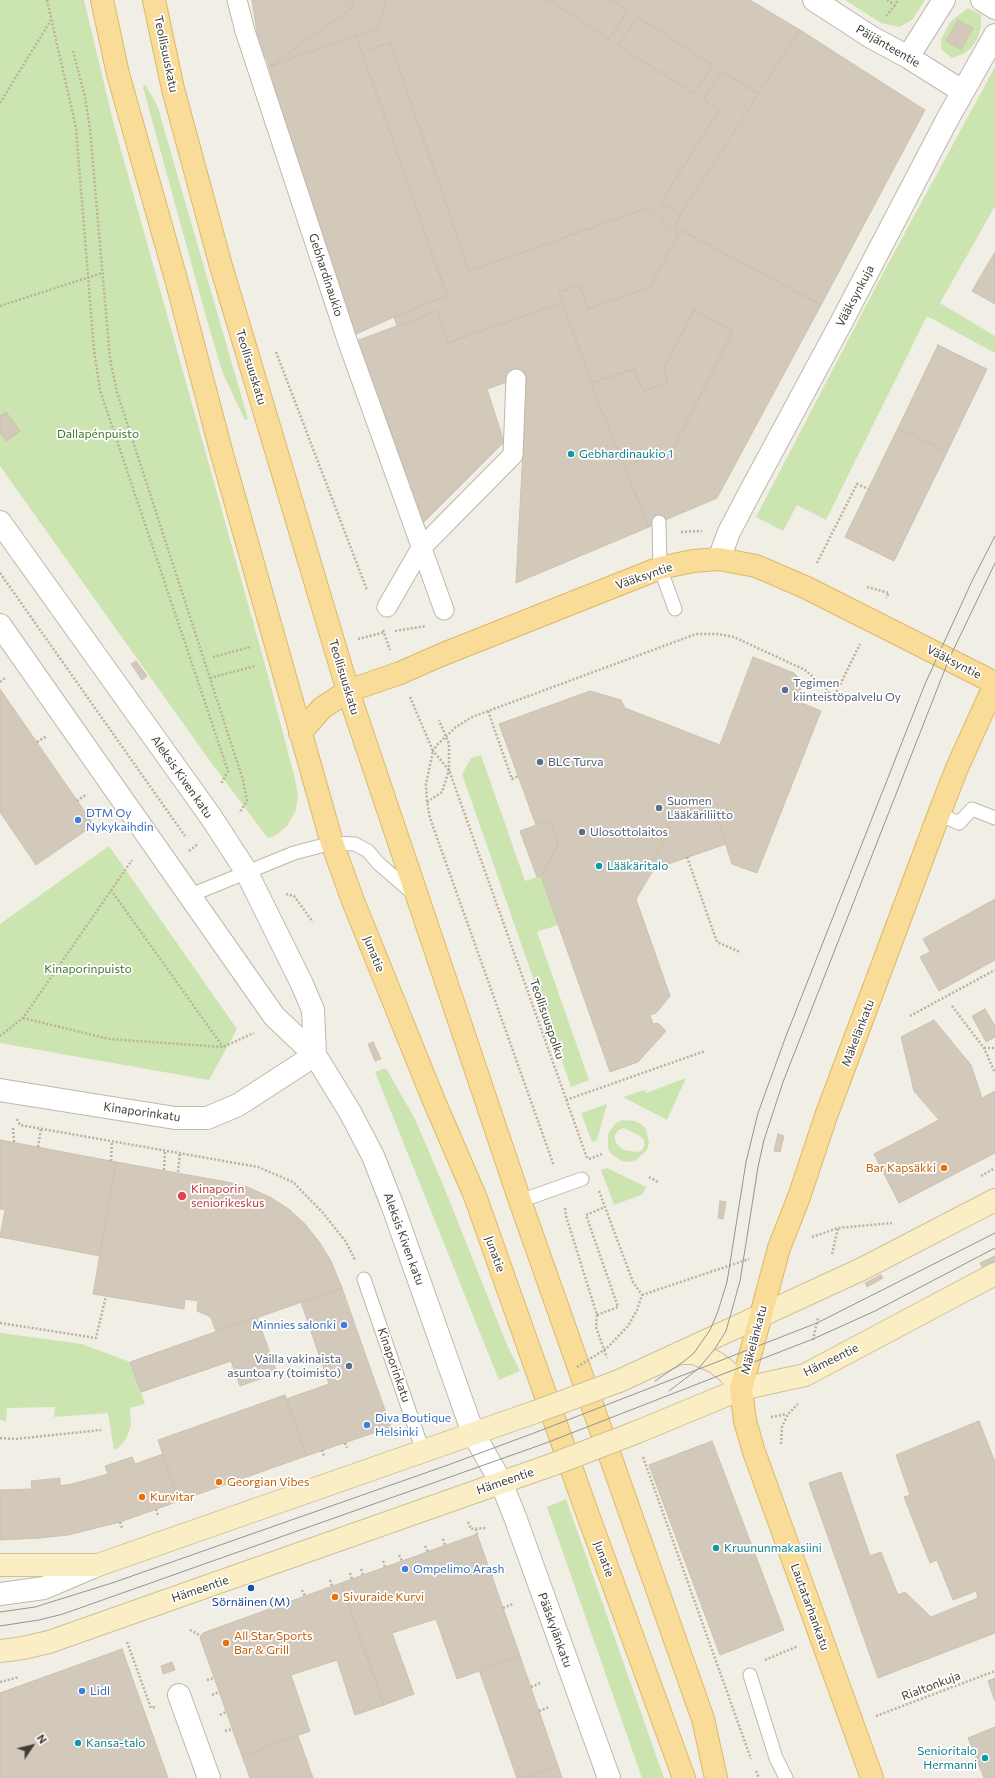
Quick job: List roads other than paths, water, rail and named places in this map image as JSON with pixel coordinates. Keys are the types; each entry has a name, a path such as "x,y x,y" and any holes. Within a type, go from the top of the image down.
{"main road":[{"path":"102,0 118,74 300,733"},
{"name":"Teollisuuskatu","path":"154,0 173,89 221,266 348,691 418,897"},
{"name":"Vääksyntie","path":"300,733 322,708 348,691 400,673 441,655 660,568 693,560 719,559 756,566 805,587 995,683"},
{"name":"Mäkelänkatu","path":"741,1389 779,1248 799,1197 826,1116 939,814 957,768 995,683"},
{"name":"Junatie","path":"300,733 332,842 370,944 474,1196 656,1704 684,1778"},
{"path":"418,897 520,1201 703,1719 728,1778"},
{"path":"0,1565 98,1565 535,1412 614,1373 679,1353 761,1317 862,1269 995,1200"},
{"name":"Hämeentie","path":"0,1651 23,1648 49,1642 554,1464 741,1389 805,1374 995,1274"},
{"path":"679,1353 694,1353 715,1362 728,1372 741,1389"},
{"name":"Lautatarhankatu","path":"741,1389 745,1421 754,1452 872,1778"},
{"path":"656,1704 677,1778"},
{"path":"703,1719 716,1778"}],"street":[{"name":"Gebhardinaukio","path":"237,0 244,31 347,340 444,610"},
{"name":"Päijänteentie","path":"814,0 871,37 908,57 962,91"},
{"path":"908,57 944,0"},
{"path":"982,0 995,8"},
{"name":"Vääksynkuja","path":"719,559 729,532 841,323 962,91 995,35"},
{"path":"388,607 421,548 513,455 516,379"},
{"name":"Aleksis Kiven katu","path":"0,522 220,829 246,871 305,990 313,1010 315,1055"},
{"name":"Aleksis Kiven katu","path":"0,626 170,865 274,1016 315,1055 350,1112 373,1156 393,1207 473,1433 501,1482"},
{"name":"Kinaporinkatu","path":"1,1090 175,1118 207,1118 238,1105 315,1055"},
{"name":"Pääskylänkatu","path":"501,1482 609,1778"},
{"path":"0,1594 44,1588 98,1565"},
{"path":"179,1695 209,1778"}],"lane":[{"path":"659,522 660,568 675,609"},
{"path":"939,814 959,823 972,809 995,818"},
{"path":"191,895 246,871 294,853 332,842 355,844 368,851 378,864 418,897"},
{"path":"520,1201 582,1180"},
{"name":"Kinaporinkatu","path":"364,1279 423,1450"},
{"path":"750,1675 776,1758 786,1778"}],"tram line":[{"path":"655,1381 694,1353 710,1330 717,1314 727,1282 746,1162 758,1113 786,1036 925,684 973,579 995,536"},
{"path":"669,1391 698,1369 714,1350 726,1331 740,1281 758,1167 764,1140 783,1082 949,659 995,563"},
{"path":"0,1612 35,1607 112,1583 448,1465 542,1430 817,1323 995,1233"},
{"path":"0,1626 39,1620 63,1614 546,1443 813,1339 875,1311 995,1248"}],"place":[{"name":"Gebhardinaukio 1","path":"571,454"},
{"name":"Tegimen kiinteistöpalvelu Oy","path":"785,690"},
{"name":"BLC Turva","path":"540,762"},
{"name":"Suomen Lääkäriliitto","path":"659,808"},
{"name":"DTM Oy Nykykaihdin","path":"78,820"},
{"name":"Ulosottolaitos","path":"582,832"},
{"name":"Lääkäritalo","path":"599,866"},
{"name":"Bar Kapsäkki","path":"944,1168"},
{"name":"Kinaporin seniorikeskus","path":"182,1196"},
{"name":"Minnies salonki","path":"344,1325"},
{"name":"Vailla vakinaista asuntoa ry (toimisto)","path":"349,1366"},
{"name":"Diva Boutique Helsinki","path":"367,1425"},
{"name":"Georgian Vibes","path":"219,1482"},
{"name":"Kurvitar","path":"142,1497"},
{"name":"Kruununmakasiini","path":"716,1548"},
{"name":"Ompelimo Arash","path":"405,1569"},
{"name":"Sörnäinen (M)","path":"251,1588"},
{"name":"Sivuraide Kurvi","path":"335,1597"},
{"name":"All Star Sports Bar & Grill","path":"226,1643"},
{"name":"Lidl","path":"82,1691"},
{"name":"Kansa-talo","path":"78,1743"},
{"name":"Senioritalo Hermanni","path":"985,1758"}],"park label":[{"name":"Dallapénpuisto","path":"98,434"},
{"name":"Kinaporinpuisto","path":"88,969"}]}
